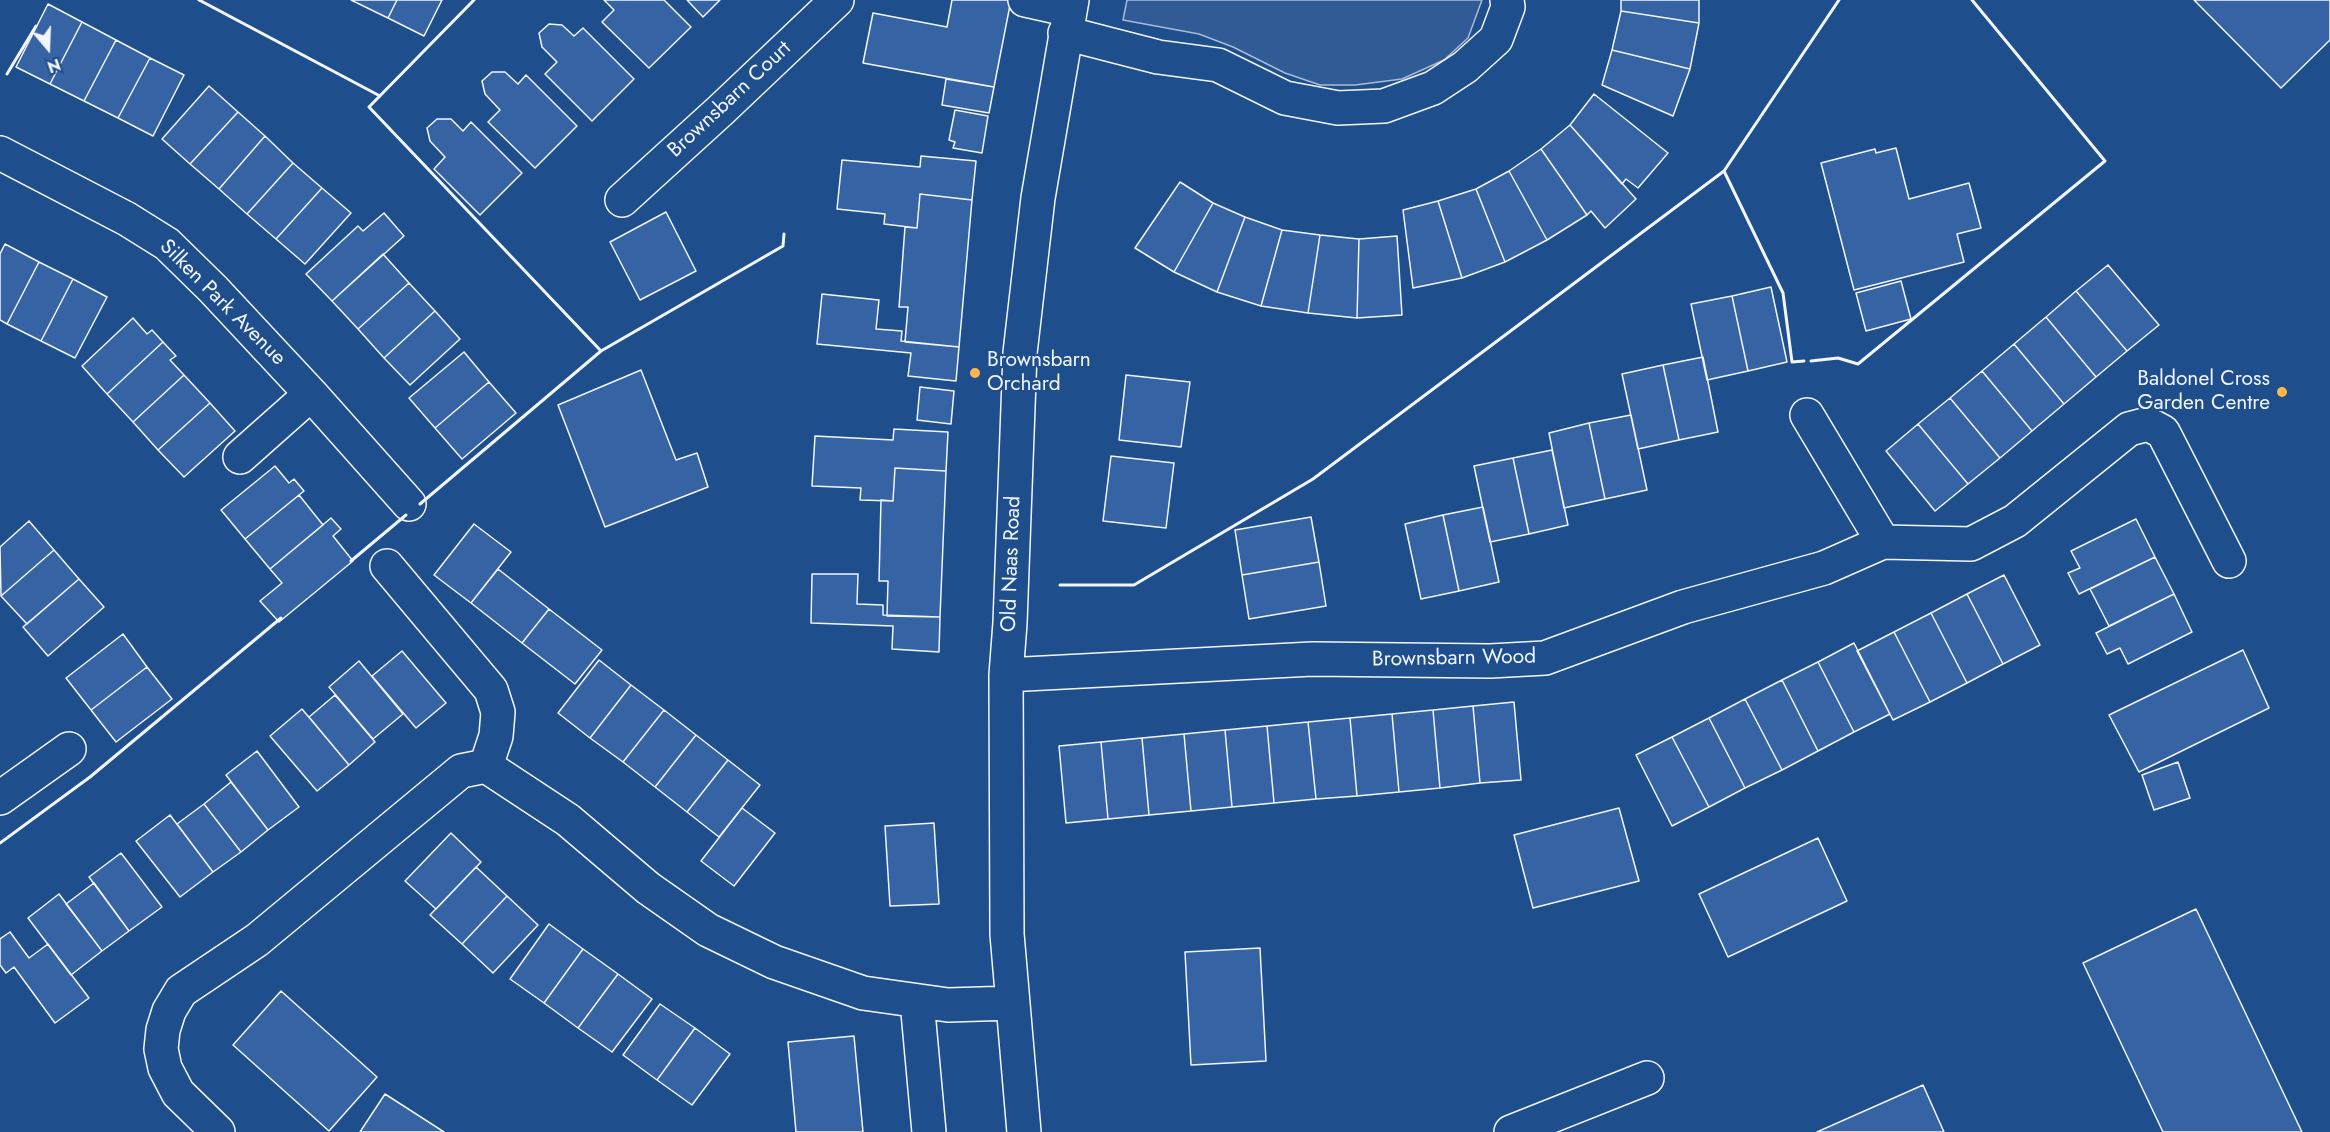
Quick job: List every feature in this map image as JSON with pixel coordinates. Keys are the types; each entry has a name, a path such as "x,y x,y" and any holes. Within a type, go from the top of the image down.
{"street":[{"name":"Brownsbarn Court","path":"622,200 837,0"},
{"path":"1025,0 1069,14 1158,57 1218,65 1285,98 1338,108 1384,106 1433,88 1465,67 1496,39 1508,7 1507,0"},
{"name":"Old Naas Road","path":"1024,1132 1007,934 1006,675 1011,623 1020,353 1038,198 1069,14"},
{"name":"Silken Park Avenue","path":"0,153 126,219 167,244 213,289 311,394 409,504"},
{"path":"240,458 311,394"},
{"path":"1807,415 1883,542"},
{"name":"Brownsbarn Wood","path":"1006,675 1312,659 1490,661 1545,658 1683,607 1824,568 1883,542 1971,544 2016,521 2129,429 2148,424 2163,432 2229,561"},
{"path":"387,566 491,690 498,712 496,736 486,766"},
{"path":"3,789 69,749"},
{"path":"218,1132 178,1093 165,1068 161,1049 163,1030 169,1011 181,991 257,940 461,771 486,766 568,820 648,888 708,930 774,962 863,993 948,1005 1013,1003"},
{"path":"917,1001 929,1132"},
{"path":"1511,1132 1647,1078"}],"shaded area":[{"path":"1127,0 1482,0 1468,38 1444,60 1402,79 1355,85 1320,85 1285,73 1233,47 1199,34 1123,20"}],"building":[{"path":"351,0 397,0 388,18"},
{"path":"397,0 442,0 424,36 388,18"},
{"path":"604,0 664,0 691,27 649,68 602,22 614,10"},
{"path":"687,0 720,0 703,17"},
{"path":"952,0 1011,0 994,87 863,63 873,13 947,27"},
{"path":"1621,0 1699,0 1699,23 1621,11"},
{"path":"2194,0 2330,0 2330,40 2281,88"},
{"path":"48,4 82,22 50,84 16,67"},
{"path":"1621,11 1699,23 1690,69 1612,50"},
{"path":"82,22 116,40 84,101 50,84"},
{"path":"549,24 562,25 574,36 583,28 634,79 592,121 545,74 557,62 542,47 539,33"},
{"path":"116,40 150,58 118,118 84,101"},
{"path":"1612,50 1690,69 1673,116 1602,85"},
{"path":"150,58 184,75 153,136 118,118"},
{"path":"492,72 505,72 518,84 526,75 577,126 535,168 488,122 500,110 485,94 482,81"},
{"path":"946,79 994,87 989,113 942,105"},
{"path":"209,86 238,112 190,164 162,139"},
{"path":"1594,94 1668,153 1638,188 1626,179 1622,184 1570,125"},
{"path":"955,110 988,116 982,153 953,148 955,142 949,140"},
{"path":"238,112 265,136 219,189 190,164"},
{"path":"437,119 451,119 463,131 471,122 522,173 480,215 434,169 445,157 430,141 427,128"},
{"path":"1570,125 1636,199 1605,228 1591,211 1587,215 1541,149"},
{"path":"265,136 293,163 247,214 219,189"},
{"path":"1896,148 1909,199 1969,183 1981,228 1957,234 1964,262 1854,290 1821,163 1875,149 1876,153"},
{"path":"1541,149 1587,215 1547,240 1509,171"},
{"path":"921,156 976,161 972,200 920,194 917,228 884,224 885,214 837,209 842,160 920,167"},
{"path":"293,163 322,188 276,239 247,214"},
{"path":"1509,171 1547,240 1505,262 1476,189"},
{"path":"1180,182 1213,203 1174,272 1135,248"},
{"path":"322,188 351,213 305,264 276,239"},
{"path":"1476,189 1505,262 1462,278 1438,201"},
{"path":"920,194 972,200 959,347 905,342 908,307 899,307 905,227 917,228"},
{"path":"1438,201 1462,278 1413,288 1403,210"},
{"path":"1213,203 1245,217 1217,292 1174,272"},
{"path":"666,212 696,271 640,300 610,242"},
{"path":"384,213 404,236 332,301 306,274 358,226 363,231"},
{"path":"1245,217 1282,230 1261,306 1217,292"},
{"path":"1282,230 1320,235 1308,313 1261,306"},
{"path":"1320,235 1359,239 1357,318 1308,313"},
{"path":"1397,236 1402,315 1357,318 1359,239"},
{"path":"5,244 39,262 7,324 0,320 0,254"},
{"path":"383,254 409,283 358,329 332,301"},
{"path":"39,262 73,279 41,341 7,324"},
{"path":"2108,265 2159,325 2127,351 2076,291"},
{"path":"73,279 107,297 75,358 41,341"},
{"path":"1901,281 1911,319 1866,331 1856,293"},
{"path":"409,283 435,311 384,358 358,329"},
{"path":"1771,287 1787,362 1748,371 1732,296"},
{"path":"2076,291 2127,351 2096,377 2046,317"},
{"path":"822,294 879,300 876,329 902,331 901,341 959,347 956,381 908,376 911,353 817,344"},
{"path":"1732,296 1748,371 1707,380 1691,304"},
{"path":"435,311 460,339 410,385 384,358"},
{"path":"2046,317 2096,377 2064,404 2014,344"},
{"path":"133,318 147,334 152,330 163,342 107,394 82,366"},
{"path":"163,342 176,356 170,360 184,375 133,422 107,394"},
{"path":"2014,344 2064,404 2032,431 1982,371"},
{"path":"464,352 489,382 435,428 409,398"},
{"path":"1703,357 1718,432 1679,440 1663,365"},
{"path":"1663,365 1679,440 1638,449 1622,374"},
{"path":"641,370 676,460 697,453 708,487 605,527 558,405"},
{"path":"1982,371 2032,431 2000,458 1950,398"},
{"path":"184,375 210,403 158,450 133,422"},
{"path":"1126,375 1190,382 1181,447 1119,440"},
{"path":"489,382 516,413 462,459 435,428"},
{"path":"920,387 954,391 951,424 917,420"},
{"path":"1950,398 2000,458 1968,484 1918,424"},
{"path":"210,403 235,431 184,477 158,450"},
{"path":"1631,415 1647,490 1605,499 1589,423"},
{"path":"1589,423 1605,499 1564,508 1549,433"},
{"path":"1918,424 1968,484 1935,511 1886,451"},
{"path":"894,429 948,432 946,471 895,468 893,501 860,500 861,488 812,486 815,436 893,440"},
{"path":"1552,450 1568,525 1529,534 1513,458"},
{"path":"1111,456 1174,463 1166,528 1103,521"},
{"path":"1513,458 1529,534 1490,542 1474,466"},
{"path":"275,466 289,483 294,479 304,491 245,539 221,510"},
{"path":"895,468 946,471 940,617 887,616 888,581 879,581 881,500 893,501"},
{"path":"299,495 323,525 270,569 245,539"},
{"path":"1483,507 1499,582 1459,591 1443,515"},
{"path":"1443,515 1459,591 1421,599 1405,524"},
{"path":"1311,517 1319,562 1242,575 1235,530"},
{"path":"331,518 341,529 333,536 353,561 279,622 260,601 282,583 270,569"},
{"path":"2136,519 2155,557 2079,594 2068,573 2080,568 2071,551"},
{"path":"29,521 54,550 1,596 0,547"},
{"path":"474,524 511,552 471,603 434,575"},
{"path":"54,550 79,579 27,624 1,596"},
{"path":"2155,557 2174,594 2109,626 2090,589"},
{"path":"1319,562 1326,606 1249,619 1242,575"},
{"path":"498,569 549,609 522,643 471,603"},
{"path":"812,574 858,574 857,604 883,605 883,615 940,617 939,652 892,649 893,626 811,623"},
{"path":"2004,575 2040,645 2003,664 1967,594"},
{"path":"79,579 104,607 48,656 23,627"},
{"path":"1967,594 2003,664 1967,683 1931,613"},
{"path":"2174,594 2192,632 2128,664 2120,648 2107,654 2096,633"},
{"path":"549,609 602,650 575,684 522,643"},
{"path":"1931,613 1967,683 1930,702 1894,632"},
{"path":"1894,632 1930,702 1893,720 1857,651"},
{"path":"123,634 147,667 91,710 66,678"},
{"path":"1854,643 1890,714 1854,732 1818,662"},
{"path":"2243,650 2269,708 2139,772 2109,715"},
{"path":"402,651 446,703 416,728 372,676"},
{"path":"599,660 631,685 590,738 558,713"},
{"path":"359,661 403,714 373,739 329,687"},
{"path":"1818,662 1854,732 1818,751 1782,680"},
{"path":"147,667 172,699 116,742 91,710"},
{"path":"1782,680 1818,751 1782,770 1745,699"},
{"path":"631,685 664,710 623,762 590,738"},
{"path":"335,695 375,742 349,765 309,717"},
{"path":"1745,699 1782,770 1745,788 1709,718"},
{"path":"1514,702 1521,780 1480,783 1473,706"},
{"path":"1473,706 1480,783 1440,788 1433,710"},
{"path":"302,709 349,765 317,791 270,736"},
{"path":"664,710 696,735 655,787 623,762"},
{"path":"1433,710 1440,788 1399,792 1392,714"},
{"path":"1392,714 1399,792 1357,796 1350,718"},
{"path":"1350,718 1357,796 1316,799 1308,722"},
{"path":"1709,718 1745,788 1709,807 1672,737"},
{"path":"1308,722 1316,799 1274,803 1267,726"},
{"path":"1267,726 1274,803 1232,807 1225,730"},
{"path":"1225,730 1232,807 1191,811 1184,734"},
{"path":"1184,734 1191,811 1149,815 1142,738"},
{"path":"696,735 728,760 687,812 655,787"},
{"path":"1672,737 1709,807 1672,826 1636,755"},
{"path":"1142,738 1149,815 1108,819 1101,742"},
{"path":"1101,742 1108,819 1066,823 1059,746"},
{"path":"257,751 299,807 268,830 226,775"},
{"path":"728,760 760,785 719,837 687,812"},
{"path":"2178,762 2190,798 2154,810 2142,775"},
{"path":"231,782 268,830 241,852 204,804"},
{"path":"204,804 241,852 213,872 177,824"},
{"path":"742,808 775,833 734,886 701,861"},
{"path":"1619,808 1639,881 1533,908 1514,835"},
{"path":"170,815 213,872 180,897 136,841"},
{"path":"934,823 939,904 890,906 885,826"},
{"path":"451,833 481,862 436,909 405,881"},
{"path":"1818,838 1847,901 1728,957 1699,894"},
{"path":"121,853 162,907 129,931 89,877"},
{"path":"476,867 507,896 462,944 430,915"},
{"path":"94,883 129,931 102,951 66,904"},
{"path":"59,894 102,951 71,975 28,918"},
{"path":"507,896 538,925 493,973 462,944"},
{"path":"2196,909 2302,1132 2163,1132 2083,963"},
{"path":"549,924 583,949 544,1003 510,979"},
{"path":"10,932 29,958 48,944 89,998 55,1023 14,967 6,973 0,965 0,939"},
{"path":"1260,948 1266,1061 1191,1065 1185,952"},
{"path":"583,949 618,974 578,1028 544,1003"},
{"path":"618,974 652,999 612,1052 578,1028"},
{"path":"281,991 377,1077 329,1131 233,1045"},
{"path":"660,1004 695,1028 657,1080 623,1055"},
{"path":"695,1028 730,1054 692,1105 657,1080"},
{"path":"854,1036 863,1132 796,1132 788,1042"},
{"path":"1923,1085 1944,1132 1817,1132"},
{"path":"385,1094 444,1132 360,1132"}],"wall":[{"path":"199,0 380,96"},
{"path":"474,0 369,107 601,351"},
{"path":"1804,361 1792,362 1783,293 1724,171 1839,0"},
{"path":"1811,361 1838,358 1858,364 2105,161 1972,0"},
{"path":"7,74 36,26"},
{"path":"1060,585 1134,585 1313,479 1724,171"},
{"path":"420,504 601,351 783,246 784,234"},
{"path":"351,561 406,515"},
{"path":"0,843 90,777 281,618"}],"place":[{"name":"Brownsbarn Orchard","path":"975,373"},
{"name":"Baldonel Cross Garden Centre","path":"2282,392"}]}
